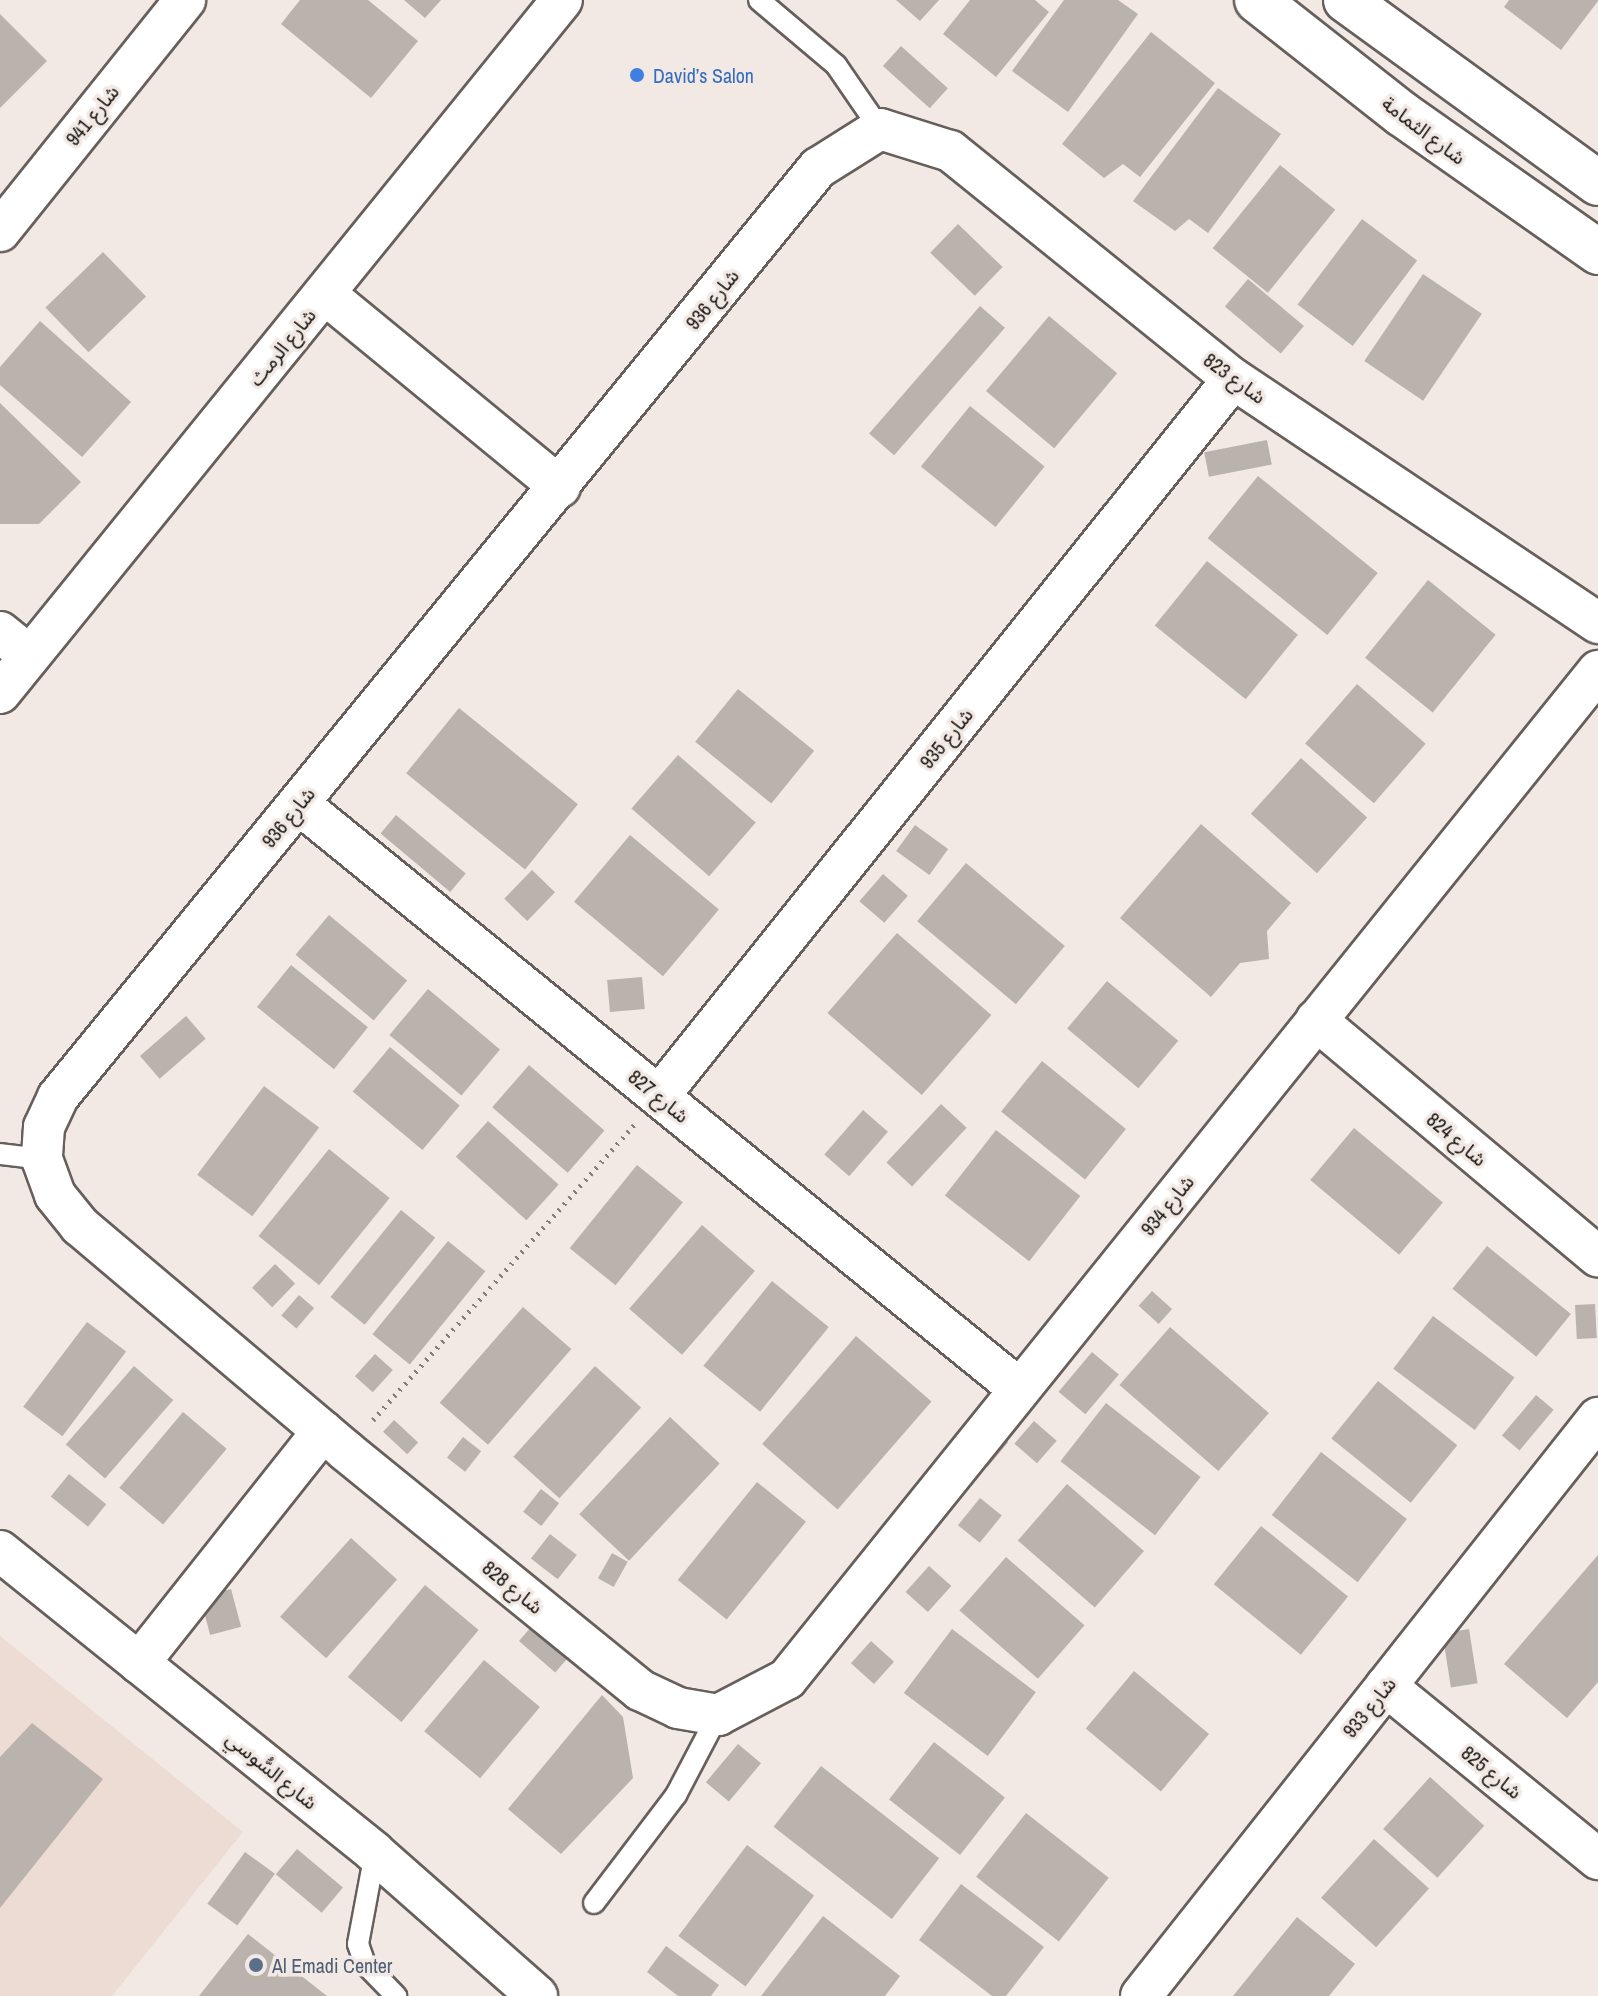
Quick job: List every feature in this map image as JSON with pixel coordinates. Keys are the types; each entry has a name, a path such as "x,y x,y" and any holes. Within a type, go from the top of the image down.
{"street":[{"name":"شارع 941","path":"0,231 185,0"},
{"name":"شارع الرمث","path":"0,693 15,644 325,294 562,0"},
{"name":"شارع الثمامة","path":"1257,0 1414,123 1598,252"},
{"path":"1346,0 1598,183"},
{"name":"شارع 823","path":"880,129 950,151 1233,379 1598,623"},
{"name":"شارع 936","path":"42,1159 44,1127 58,1097 818,168 880,129"},
{"path":"325,294 560,487"},
{"name":"شارع 935","path":"659,1096 1233,379"},
{"name":"شارع 934","path":"718,1715 787,1679 1598,671"},
{"name":"شارع 827","path":"299,804 1019,1389"},
{"name":"شارع 824","path":"1316,1020 1598,1257"},
{"name":"شارع 828","path":"42,1159 55,1195 80,1226 334,1441 640,1690 678,1708 718,1715"},
{"name":"شارع 933","path":"1141,1996 1598,1418"},
{"path":"139,1663 334,1441"},
{"name":"شارع السُّوسي","path":"0,1551 375,1853 537,1996"},
{"name":"شارع 825","path":"1386,1686 1598,1859"}],"lane":[{"path":"759,0 836,65 880,129"},
{"path":"0,1154 42,1159"},
{"path":"594,1903 676,1795 718,1715"},
{"path":"375,1853 358,1944 365,1964 396,1996"}],"path":[{"path":"334,1441 659,1096"}],"shaded area":[{"path":"0,1636 243,1832 112,1996 0,1996"}],"building":[{"path":"300,0 368,0 418,41 371,98 281,24"},
{"path":"404,0 441,0 425,18"},
{"path":"896,0 939,0 920,21"},
{"path":"970,0 1035,0 1049,12 996,77 943,34"},
{"path":"1064,0 1118,0 1138,14 1068,112 1012,71"},
{"path":"1509,0 1598,1 1561,50 1504,7"},
{"path":"0,14 47,61 0,108"},
{"path":"1151,32 1215,83 1140,177 1123,164 1104,178 1062,144"},
{"path":"901,46 948,88 930,108 883,66"},
{"path":"1218,88 1281,134 1208,233 1189,219 1175,231 1133,201"},
{"path":"1280,165 1335,210 1268,293 1213,248"},
{"path":"1362,219 1417,261 1353,346 1298,304"},
{"path":"958,224 1003,267 975,296 930,253"},
{"path":"103,252 146,297 89,352 45,308"},
{"path":"1423,274 1482,314 1423,401 1364,361"},
{"path":"1248,279 1304,326 1281,354 1225,307"},
{"path":"980,306 1005,328 894,455 869,434"},
{"path":"1049,316 1117,373 1054,448 986,391"},
{"path":"40,321 131,402 82,457 0,385 0,367"},
{"path":"0,403 81,482 39,524 0,524"},
{"path":"970,406 1045,466 996,527 921,467"},
{"path":"1267,440 1272,465 1209,477 1204,452"},
{"path":"1258,476 1378,573 1327,635 1208,538"},
{"path":"1207,561 1298,635 1246,699 1155,626"},
{"path":"1428,580 1496,635 1433,712 1365,658"},
{"path":"1357,684 1426,744 1374,803 1305,744"},
{"path":"738,689 814,751 771,804 695,742"},
{"path":"459,708 578,804 525,870 406,773"},
{"path":"678,755 756,823 709,876 631,809"},
{"path":"1301,758 1367,818 1317,873 1251,814"},
{"path":"396,815 466,873 450,892 381,833"},
{"path":"1201,824 1291,903 1267,931 1269,959 1240,963 1211,997 1120,918"},
{"path":"915,825 948,849 929,875 896,851"},
{"path":"630,835 719,910 663,976 574,902"},
{"path":"966,863 1065,946 1016,1004 917,921"},
{"path":"532,870 555,892 527,921 504,899"},
{"path":"883,874 908,896 884,923 859,901"},
{"path":"329,915 407,981 374,1020 296,955"},
{"path":"897,933 991,1015 922,1095 827,1013"},
{"path":"291,965 368,1027 334,1069 257,1007"},
{"path":"642,977 645,1009 610,1012 607,980"},
{"path":"1107,981 1178,1041 1138,1088 1067,1028"},
{"path":"428,989 500,1049 461,1095 389,1035"},
{"path":"186,1016 206,1039 160,1079 140,1056"},
{"path":"390,1047 460,1105 422,1150 353,1091"},
{"path":"1042,1061 1126,1129 1085,1179 1001,1112"},
{"path":"529,1065 604,1131 568,1173 492,1107"},
{"path":"264,1086 319,1128 252,1216 197,1175"},
{"path":"941,1104 967,1128 912,1186 886,1163"},
{"path":"863,1110 888,1132 849,1176 824,1155"},
{"path":"488,1121 559,1185 526,1220 456,1157"},
{"path":"1354,1128 1443,1203 1399,1255 1310,1180"},
{"path":"996,1130 1080,1196 1029,1261 945,1195"},
{"path":"329,1149 390,1198 319,1285 259,1236"},
{"path":"637,1165 683,1202 616,1285 570,1248"},
{"path":"401,1210 435,1238 365,1325 331,1297"},
{"path":"702,1225 755,1271 682,1355 629,1309"},
{"path":"448,1241 485,1271 410,1364 372,1334"},
{"path":"1487,1246 1571,1314 1536,1357 1452,1289"},
{"path":"275,1264 295,1283 272,1307 252,1288"},
{"path":"772,1281 829,1327 760,1412 703,1366"},
{"path":"1152,1291 1172,1309 1159,1324 1139,1306"},
{"path":"299,1295 314,1308 296,1328 281,1315"},
{"path":"1595,1304 1597,1338 1577,1339 1575,1305"},
{"path":"523,1307 571,1349 488,1445 440,1403"},
{"path":"1433,1316 1514,1377 1475,1430 1393,1369"},
{"path":"87,1322 126,1351 62,1436 23,1407"},
{"path":"1170,1327 1269,1413 1218,1471 1119,1385"},
{"path":"856,1336 931,1402 838,1510 762,1444"},
{"path":"1092,1352 1119,1374 1085,1414 1059,1392"},
{"path":"375,1354 393,1370 373,1392 355,1376"},
{"path":"134,1366 173,1400 105,1479 66,1444"},
{"path":"595,1366 641,1407 559,1498 513,1457"},
{"path":"1378,1381 1457,1445 1411,1503 1331,1439"},
{"path":"1536,1395 1554,1410 1520,1450 1502,1436"},
{"path":"1106,1403 1201,1477 1155,1535 1060,1461"},
{"path":"183,1412 227,1449 163,1524 119,1488"},
{"path":"670,1417 720,1463 629,1561 579,1514"},
{"path":"394,1420 418,1443 407,1454 383,1432"},
{"path":"1034,1421 1057,1441 1037,1463 1014,1444"},
{"path":"996,1432 1008,1442 988,1467 975,1457"},
{"path":"463,1437 481,1451 465,1472 447,1457"},
{"path":"1321,1452 1407,1519 1358,1582 1272,1515"},
{"path":"69,1474 106,1504 88,1527 51,1497"},
{"path":"757,1482 806,1522 727,1620 678,1580"},
{"path":"1067,1484 1144,1551 1095,1608 1018,1541"},
{"path":"541,1489 559,1503 541,1526 523,1512"},
{"path":"980,1498 1002,1516 980,1543 958,1525"},
{"path":"1261,1526 1348,1596 1301,1655 1214,1584"},
{"path":"550,1534 577,1555 558,1579 531,1558"},
{"path":"351,1538 397,1579 326,1658 280,1617"},
{"path":"612,1553 628,1562 614,1587 598,1578"},
{"path":"1598,1555 1598,1682 1567,1718 1504,1664"},
{"path":"1006,1557 1084,1625 1038,1679 959,1611"},
{"path":"929,1566 951,1586 928,1612 906,1592"},
{"path":"425,1585 479,1630 401,1722 348,1677"},
{"path":"231,1589 241,1627 210,1635 200,1597"},
{"path":"538,1619 574,1650 555,1672 519,1641"},
{"path":"952,1629 1036,1692 988,1756 904,1693"},
{"path":"1469,1629 1478,1683 1451,1688 1442,1633"},
{"path":"871,1641 894,1662 874,1684 851,1663"},
{"path":"484,1660 540,1707 480,1778 424,1731"},
{"path":"1134,1671 1209,1734 1161,1791 1086,1728"},
{"path":"602,1695 623,1717 633,1778 561,1854 508,1809"},
{"path":"32,1723 103,1779 0,1908 0,1757"},
{"path":"934,1742 1005,1797 960,1855 889,1800"},
{"path":"738,1744 761,1763 729,1802 706,1782"},
{"path":"821,1766 939,1858 892,1919 774,1827"},
{"path":"1430,1777 1484,1826 1437,1878 1383,1829"},
{"path":"1026,1813 1109,1878 1059,1941 976,1877"},
{"path":"1374,1839 1429,1889 1376,1947 1321,1898"},
{"path":"747,1845 814,1896 745,1987 678,1936"},
{"path":"297,1849 343,1888 322,1913 276,1874"},
{"path":"245,1852 275,1874 237,1926 207,1904"},
{"path":"961,1884 1044,1947 1006,1996 992,1996 919,1940"},
{"path":"823,1916 900,1976 885,1996 761,1996"},
{"path":"1297,1917 1355,1964 1329,1996 1233,1996"},
{"name":"Al Emadi Center","path":"248,1934 327,1996 199,1996"},
{"path":"666,1946 719,1985 711,1996 678,1996 647,1972"}],"place":[{"name":"David’s Salon","path":"637,75"},
{"name":"Al Emadi Center","path":"256,1965"}]}
